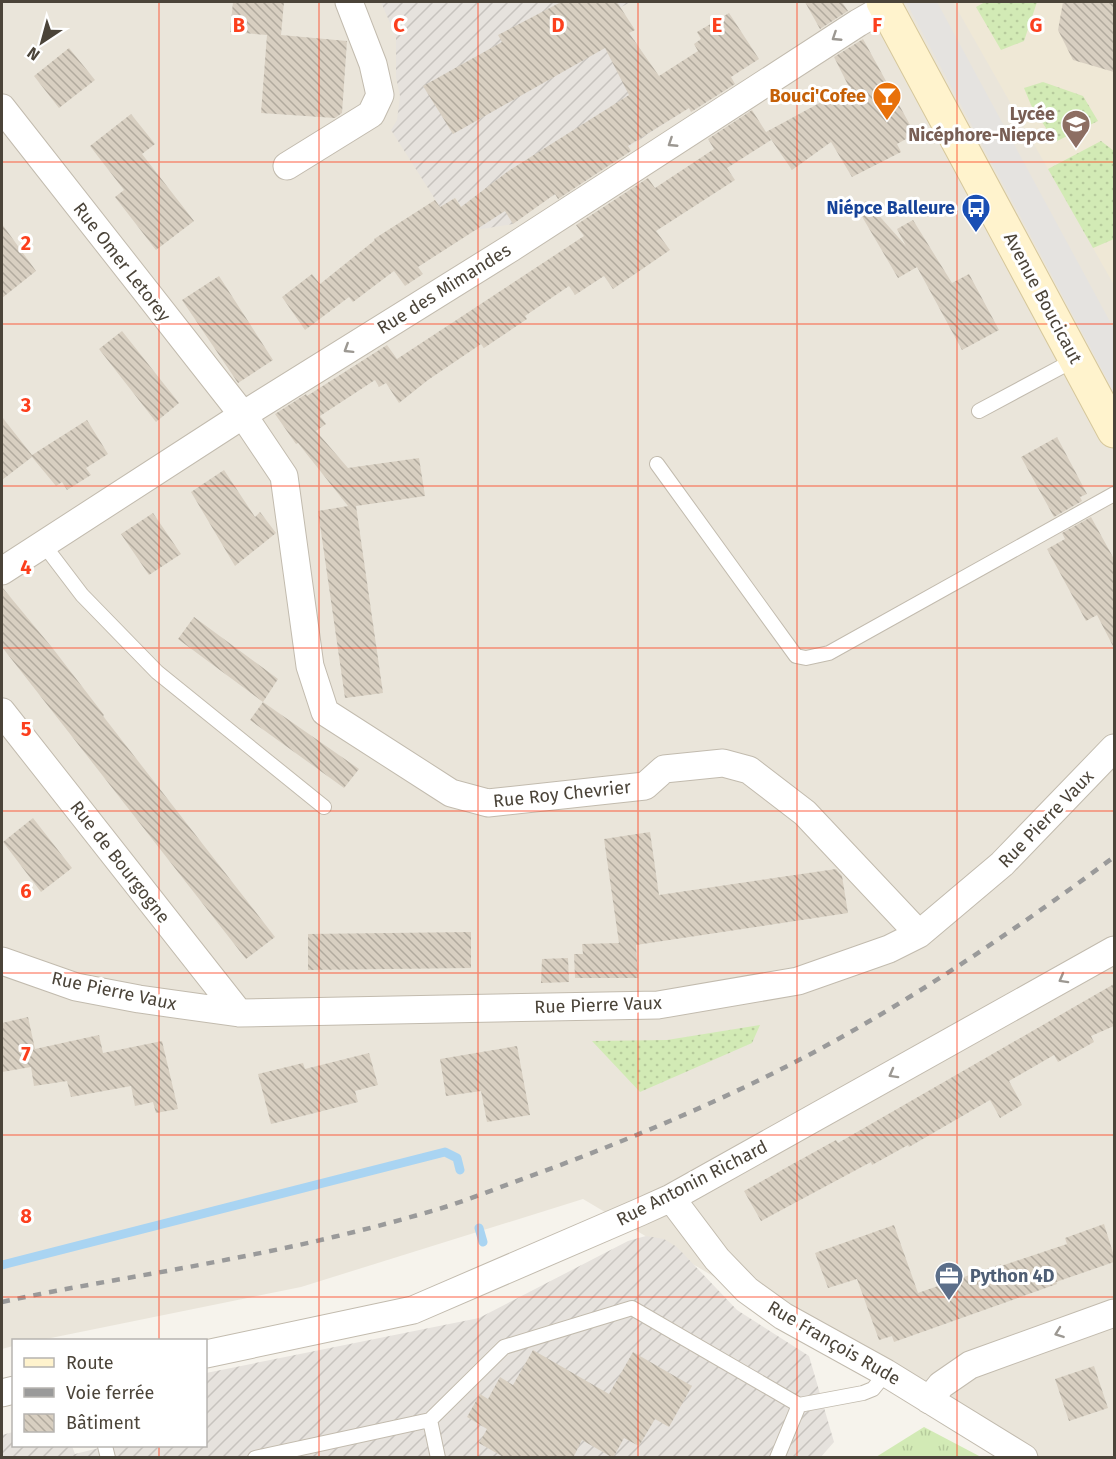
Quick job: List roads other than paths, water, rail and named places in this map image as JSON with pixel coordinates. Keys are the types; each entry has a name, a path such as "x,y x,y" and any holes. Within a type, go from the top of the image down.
{"main road":[{"name":"Avenue Boucicaut","path":"884,4 1114,430"}],"street":[{"path":"287,166 371,114 380,95 373,64 349,2"},
{"name":"Rue des Mimandes","path":"2,571 243,415 520,241 884,4"},
{"name":"Rue Omer Letorey","path":"2,108 243,415"},
{"name":"Rue Roy Chevrier","path":"243,415 284,476 310,666 325,711 451,793 488,803 645,786 664,769 723,763 749,771 805,813 919,934"},
{"name":"Rue de Bourgogne","path":"2,712 239,1013"},
{"name":"Rue Pierre Vaux","path":"2,961 76,987 139,999 239,1013 658,1005 798,981 889,949 919,934 1002,864 1114,748"},
{"name":"Rue Antonin Richard","path":"207,1354 413,1310 671,1198 1114,950"},
{"name":"Rue François Rude","path":"671,1198 717,1259 747,1290 783,1316 886,1373 1024,1458"},
{"path":"929,1400 941,1385 970,1365 1114,1313"}],"lane":[{"path":"979,411 1076,359"},
{"path":"657,464 796,656 806,658 830,653 1114,494"},
{"path":"44,545 82,596 157,672 324,807"},
{"path":"255,1458 430,1420 504,1347 632,1308 800,1405 863,1394 873,1389 886,1373"},
{"path":"777,1458 800,1405"},
{"path":"430,1420 438,1458"}],"waterway":[{"path":"2,1265 445,1152 457,1158 460,1170"},
{"path":"479,1228 483,1242"}],"railway":[{"path":"2,1302 261,1253 365,1229 453,1204 608,1147 726,1096 840,1038 980,952 1114,857"}],"place":[{"name":"Bouci'Cofee","path":"887,122"},
{"name":"Lycée Nicéphore-Niepce","path":"1076,150"},
{"name":"Niépce Balleure","path":"976,234"},
{"name":"Python 4D","path":"949,1302"}]}
